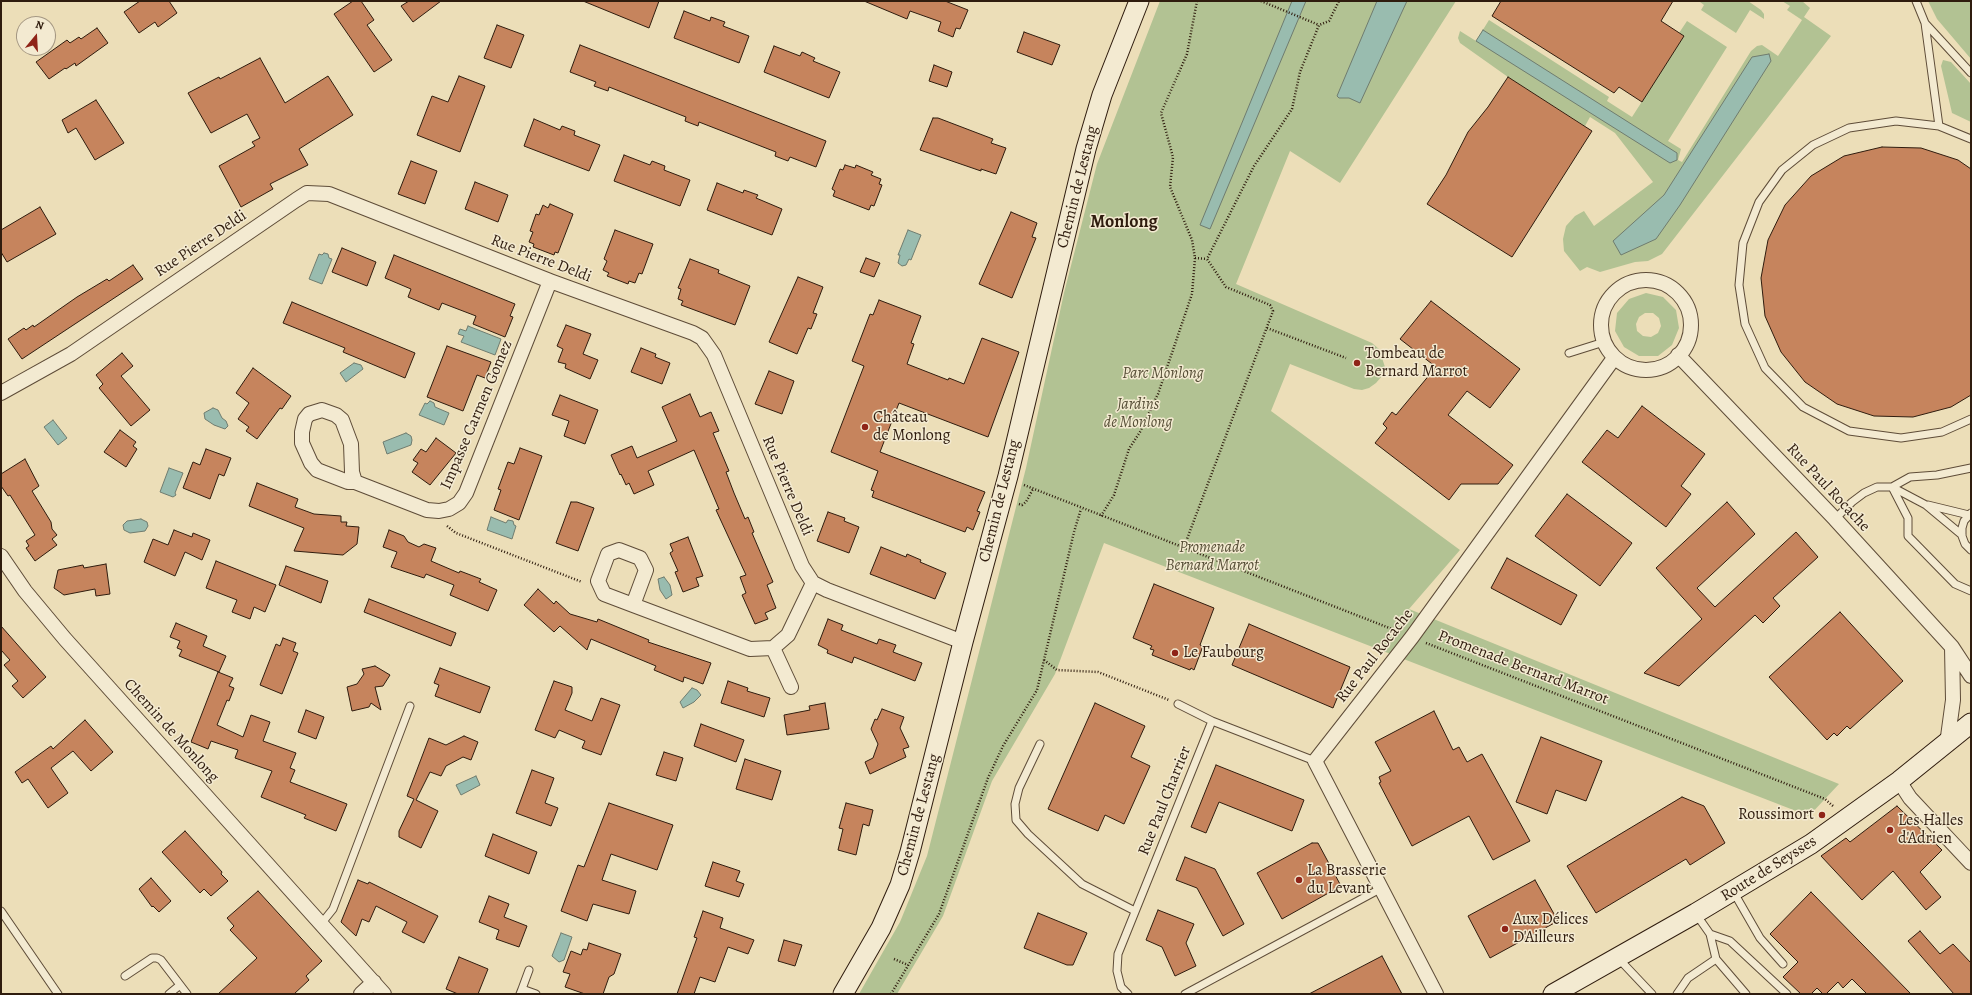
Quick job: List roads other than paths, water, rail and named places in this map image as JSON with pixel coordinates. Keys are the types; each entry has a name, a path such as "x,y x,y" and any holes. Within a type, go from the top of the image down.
{"street":[{"name":"Chemin de Lestang","path":"843,994 881,928 900,885 910,852 963,642 1008,476 1086,149 1102,95 1139,1"},
{"name":"Rue Pierre Deldi","path":"1,393 71,354 306,193 329,194 550,281 693,333 702,338 710,347 802,566 813,583"},
{"path":"1649,280 1664,284 1677,292 1683,299 1689,313 1691,329 1687,344 1678,356 1672,362 1658,369 1643,371 1627,367 1614,358 1608,351 1602,337 1600,321 1604,306 1613,293 1633,282 1649,280"},
{"name":"Impasse Carmen Gomez","path":"355,482 352,472 351,444 342,420 336,415 322,410 309,414 305,419 302,432 302,443 310,463 317,470 348,482 355,482 428,510 439,511 449,509 459,503 466,493 550,281"},
{"name":"Rue Paul Rocache","path":"1678,356 1835,519 1952,647 1971,676"},
{"name":"Rue Paul Rocache","path":"1315,761 1412,637 1614,358"},
{"path":"633,605 646,570 640,558 619,550 608,554 598,581 604,594 633,605 750,649 773,648 788,635 813,583 827,590 963,642"},
{"name":"Chemin de Monlong","path":"1,556 25,591 65,638 384,994"},
{"path":"1947,744 1953,700 1952,647"},
{"name":"Rue Paul Rocache","path":"1952,647 1971,659"},
{"path":"773,648 791,687"},
{"name":"Route de Seysses","path":"1553,994 1696,913 1810,844 1899,781 1947,744 1971,723"},
{"path":"1315,761 1380,889 1436,994"},
{"path":"1899,781 1910,798 1971,863"},
{"path":"362,994 374,982"}],"lane":[{"path":"1916,1 1925,23 1939,126"},
{"path":"1925,23 1971,73"},
{"path":"1971,139 1939,126 1896,121 1849,128 1813,145 1782,170 1759,202 1743,243 1739,285 1745,324 1765,368 1804,407 1849,431 1901,438 1942,432 1971,419"},
{"path":"1569,353 1604,342"},
{"path":"1892,487 1910,477 1937,476 1971,468"},
{"path":"1835,519 1864,492 1877,487 1892,487 1926,505 1962,535"},
{"path":"1892,487 1908,518 1908,536 1955,584 1971,591"},
{"path":"1926,505 1970,514 1964,521 1962,535 1965,544 1971,550"},
{"path":"1178,704 1212,721 1315,761"},
{"path":"321,924 333,909 410,706"},
{"name":"Rue Paul Charrier","path":"1128,994 1121,987 1117,971 1118,954 1212,721"},
{"path":"1040,744 1019,788 1015,804 1016,820 1028,834 1082,884 1136,911"},
{"path":"1185,994 1380,889"},
{"path":"1733,891 1760,938 1783,964"},
{"path":"1,911 58,994"},
{"path":"1696,913 1710,934 1716,960 1746,994"},
{"path":"1710,934 1730,940 1787,994"},
{"path":"125,976 152,958 157,958 161,960 187,994"},
{"path":"1618,958 1652,994"},
{"path":"1677,994 1688,978 1716,960"},
{"path":"529,970 521,991 536,994"},
{"path":"169,994 180,985"}],"place":[{"name":"Tombeau de Bernard Marrot","path":"1357,363"},
{"name":"Château de Monlong","path":"865,427"},
{"name":"Le Faubourg","path":"1175,653"},
{"name":"Roussimort","path":"1822,815"},
{"name":"Les Halles d'Adrien","path":"1890,830"},
{"name":"La Brasserie du Levant","path":"1299,880"},
{"name":"Aux Délices D'Ailleurs","path":"1505,929"}],"district":[{"name":"Monlong","path":"1124,223"}],"park label":[{"name":"Parc Monlong","path":"1163,374"},
{"name":"Jardins de Monlong","path":"1138,414"},
{"name":"Promenade Bernard Marrot","path":"1212,557"}]}
